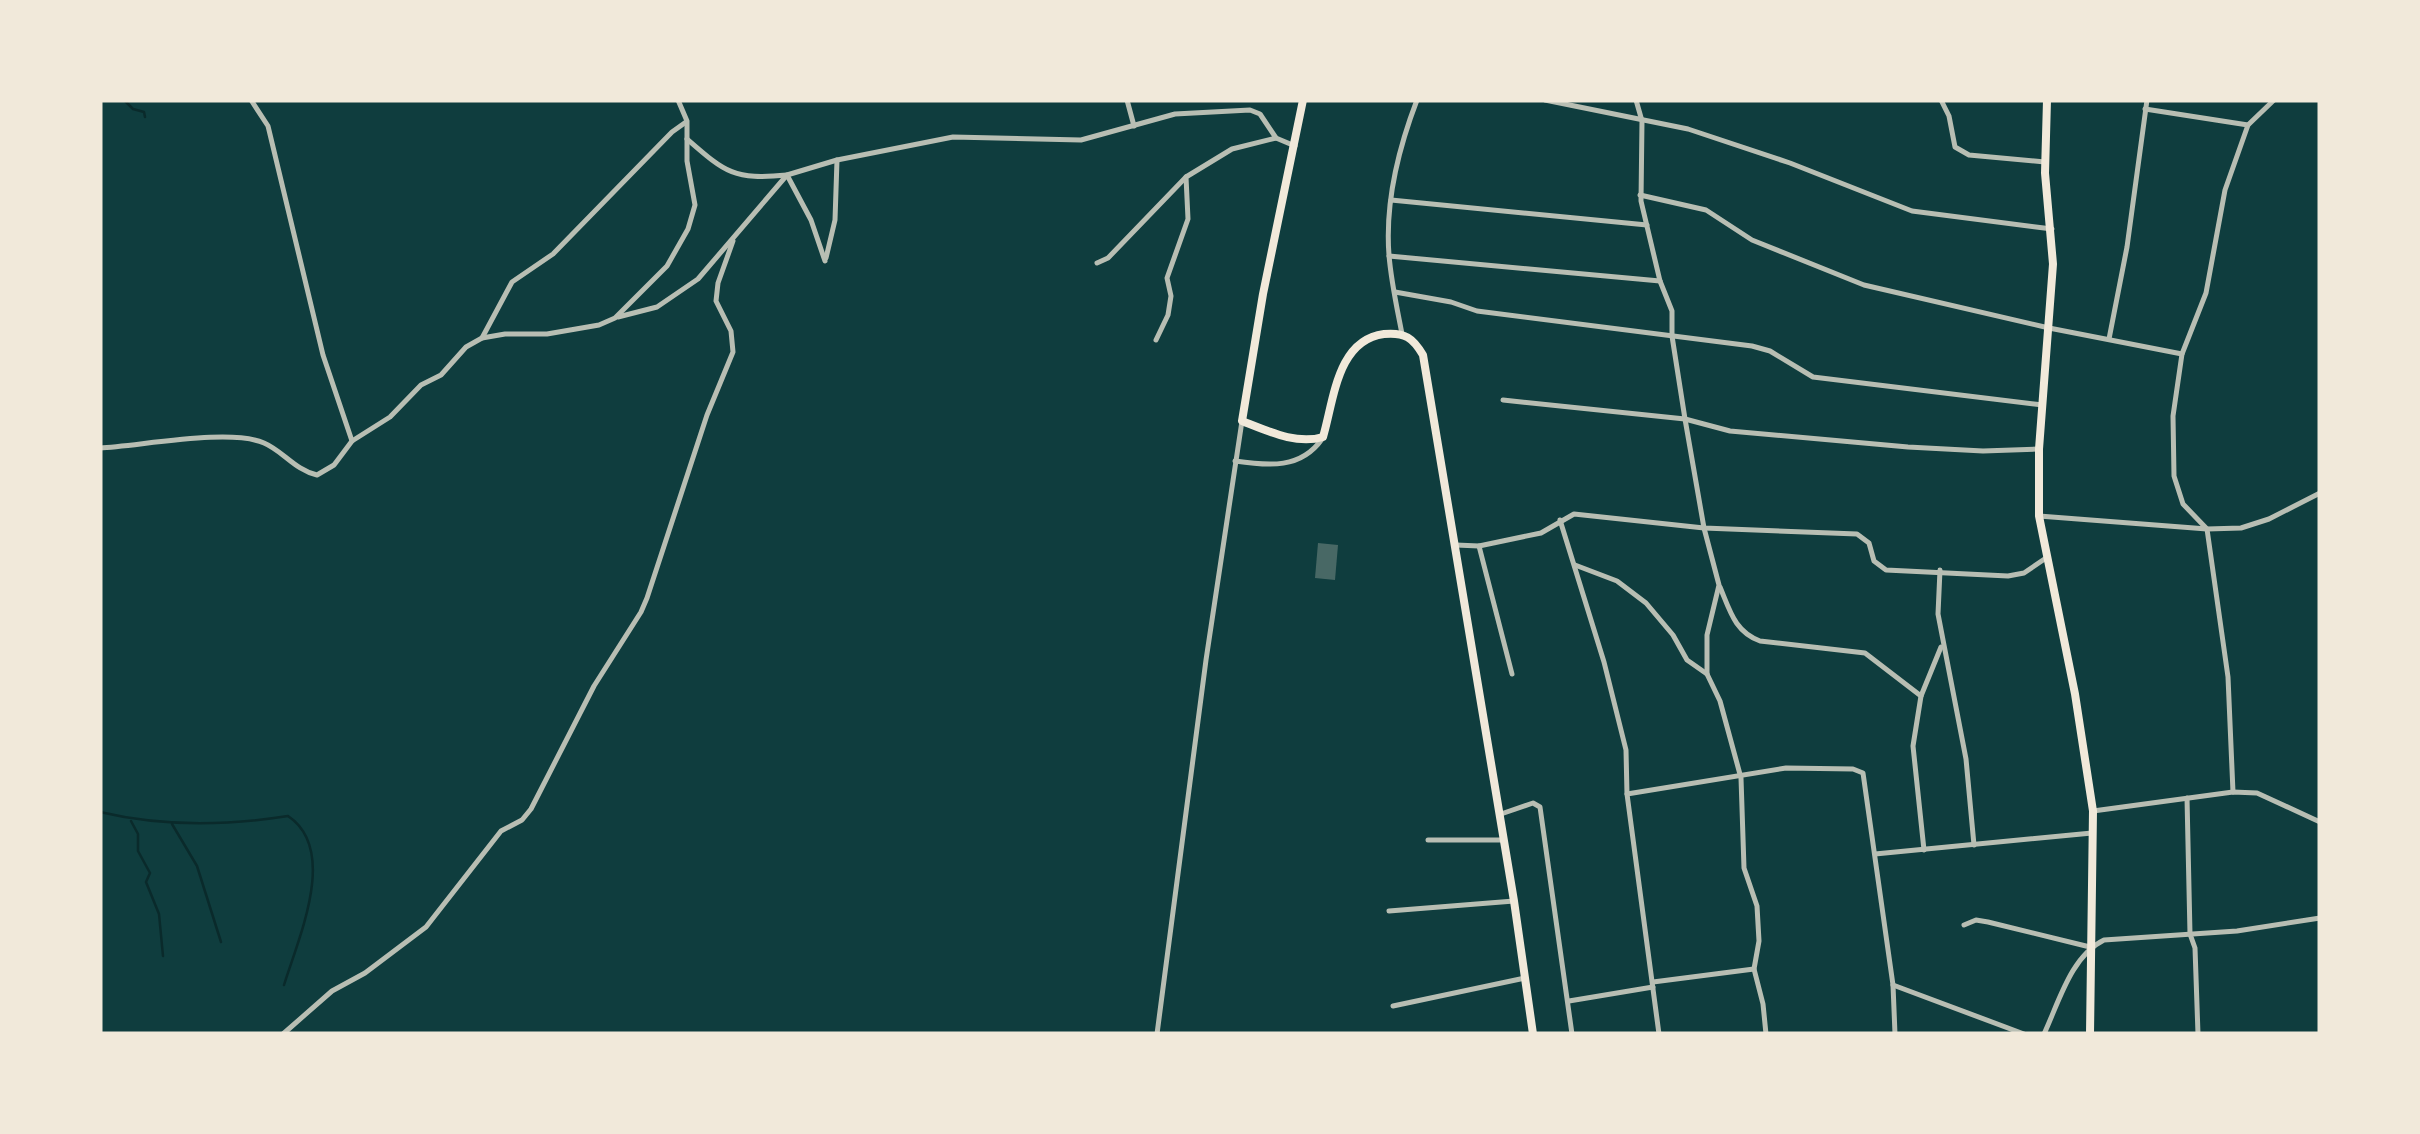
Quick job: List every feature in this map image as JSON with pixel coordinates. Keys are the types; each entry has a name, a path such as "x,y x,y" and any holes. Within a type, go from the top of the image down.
{"main road":[{"path":"1304,100 1242,421 1283,436 1311,441 1323,438 1342,368 1350,353 1369,337 1410,336 1422,355 1514,902 1532,1034"},
{"path":"2047,100 2046,162 2052,229 2039,516 2075,694 2093,812 2090,1034"}],"street":[{"path":"251,100 268,126 322,355 352,441"},
{"path":"615,318 667,266 688,229 696,205 687,161 687,121 678,100"},
{"path":"1127,100 1134,128"},
{"path":"1402,334 1389,256 1391,200 1406,127 1417,100"},
{"path":"1545,100 1688,129 1790,162 1912,212 2052,229"},
{"path":"1636,100 1642,121 1640,194 1660,281 1672,311 1672,336 1704,528 1719,585 1738,628 1760,642 1865,654 1921,696"},
{"path":"1941,100 1949,116 1954,147 1969,155 2046,162"},
{"path":"2109,340 2127,247 2147,100"},
{"path":"2233,792 2228,677 2207,529 2183,504 2174,476 2173,416 2182,354 2206,292 2225,190 2248,125 2274,100"},
{"path":"2145,109 2248,125"},
{"path":"687,139 714,163 738,177 787,175 837,160 953,137 1081,140 1175,114 1250,110 1260,114 1276,138 1295,146"},
{"path":"482,338 512,282 553,254 687,121"},
{"path":"1097,263 1108,258 1186,176 1232,148 1276,138"},
{"path":"787,175 811,220 826,261 835,220 837,160"},
{"path":"100,448 234,436 263,442 304,472 317,474 334,465 352,441 390,417 421,385 441,375 466,348 482,338 526,332 548,334 599,325 657,306 698,279 787,175"},
{"path":"1156,340 1168,315 1171,296 1166,278 1188,219 1186,176"},
{"path":"1640,194 1706,210 1752,240 1864,285 2182,354"},
{"path":"1391,200 1648,225"},
{"path":"283,1034 332,991 365,973 426,927 501,831 522,820 531,809 564,740 647,598 707,415 733,352 731,331 716,301 733,241"},
{"path":"1389,256 1660,281"},
{"path":"1395,292 1477,311 1752,346 1783,358 1813,377 2043,405"},
{"path":"1503,400 1685,419 1730,431 1908,447 2040,449"},
{"path":"1157,1034 1242,421"},
{"path":"1235,461 1278,465 1314,451 1323,438"},
{"path":"2039,516 2207,529 2241,528 2269,519 2320,493"},
{"path":"1453,545 1479,546 1551,530 1560,520 1574,514 1704,528 1857,534 1869,543 1880,568 2008,576 2024,574 2046,558"},
{"path":"1560,520 1604,662 1626,750 1626,794 1659,1034"},
{"path":"1479,546 1512,674"},
{"path":"1575,565 1617,580 1646,603 1688,660 1707,674"},
{"path":"1940,570 1938,614 1966,759 1974,845"},
{"path":"1719,585 1707,635 1707,674 1725,717 1741,778 1744,868 1758,906 1759,941 1754,970 1764,1004 1766,1034"},
{"path":"1924,850 1913,746 1921,696 1942,644"},
{"path":"1626,794 1786,768 1853,769 1862,773 1893,986 1895,1034"},
{"path":"2093,812 2233,792 2257,793 2320,822"},
{"path":"2186,798 2198,1034"},
{"path":"1498,815 1533,802 1540,808 1572,1034"},
{"path":"1875,854 2095,833"},
{"path":"1428,840 1502,840"},
{"path":"1389,911 1514,902"},
{"path":"2044,1034 2077,965 2090,947 2104,940 2256,929 2320,918"},
{"path":"1964,924 1988,922 2090,947"},
{"path":"1568,1000 1754,970"},
{"path":"1393,1006 1525,978"},
{"path":"1893,986 2024,1034"}],"building":[{"path":"1318,543 1338,545 1335,580 1315,578"}],"waterway":[{"path":"124,100 133,109 144,112 145,117"},
{"path":"100,812 194,823 288,816 303,831 311,850 313,872 305,920 284,985"},
{"path":"131,821 138,834 138,851 150,873 146,882 159,914 163,956"},
{"path":"172,824 197,866 221,942"}]}
